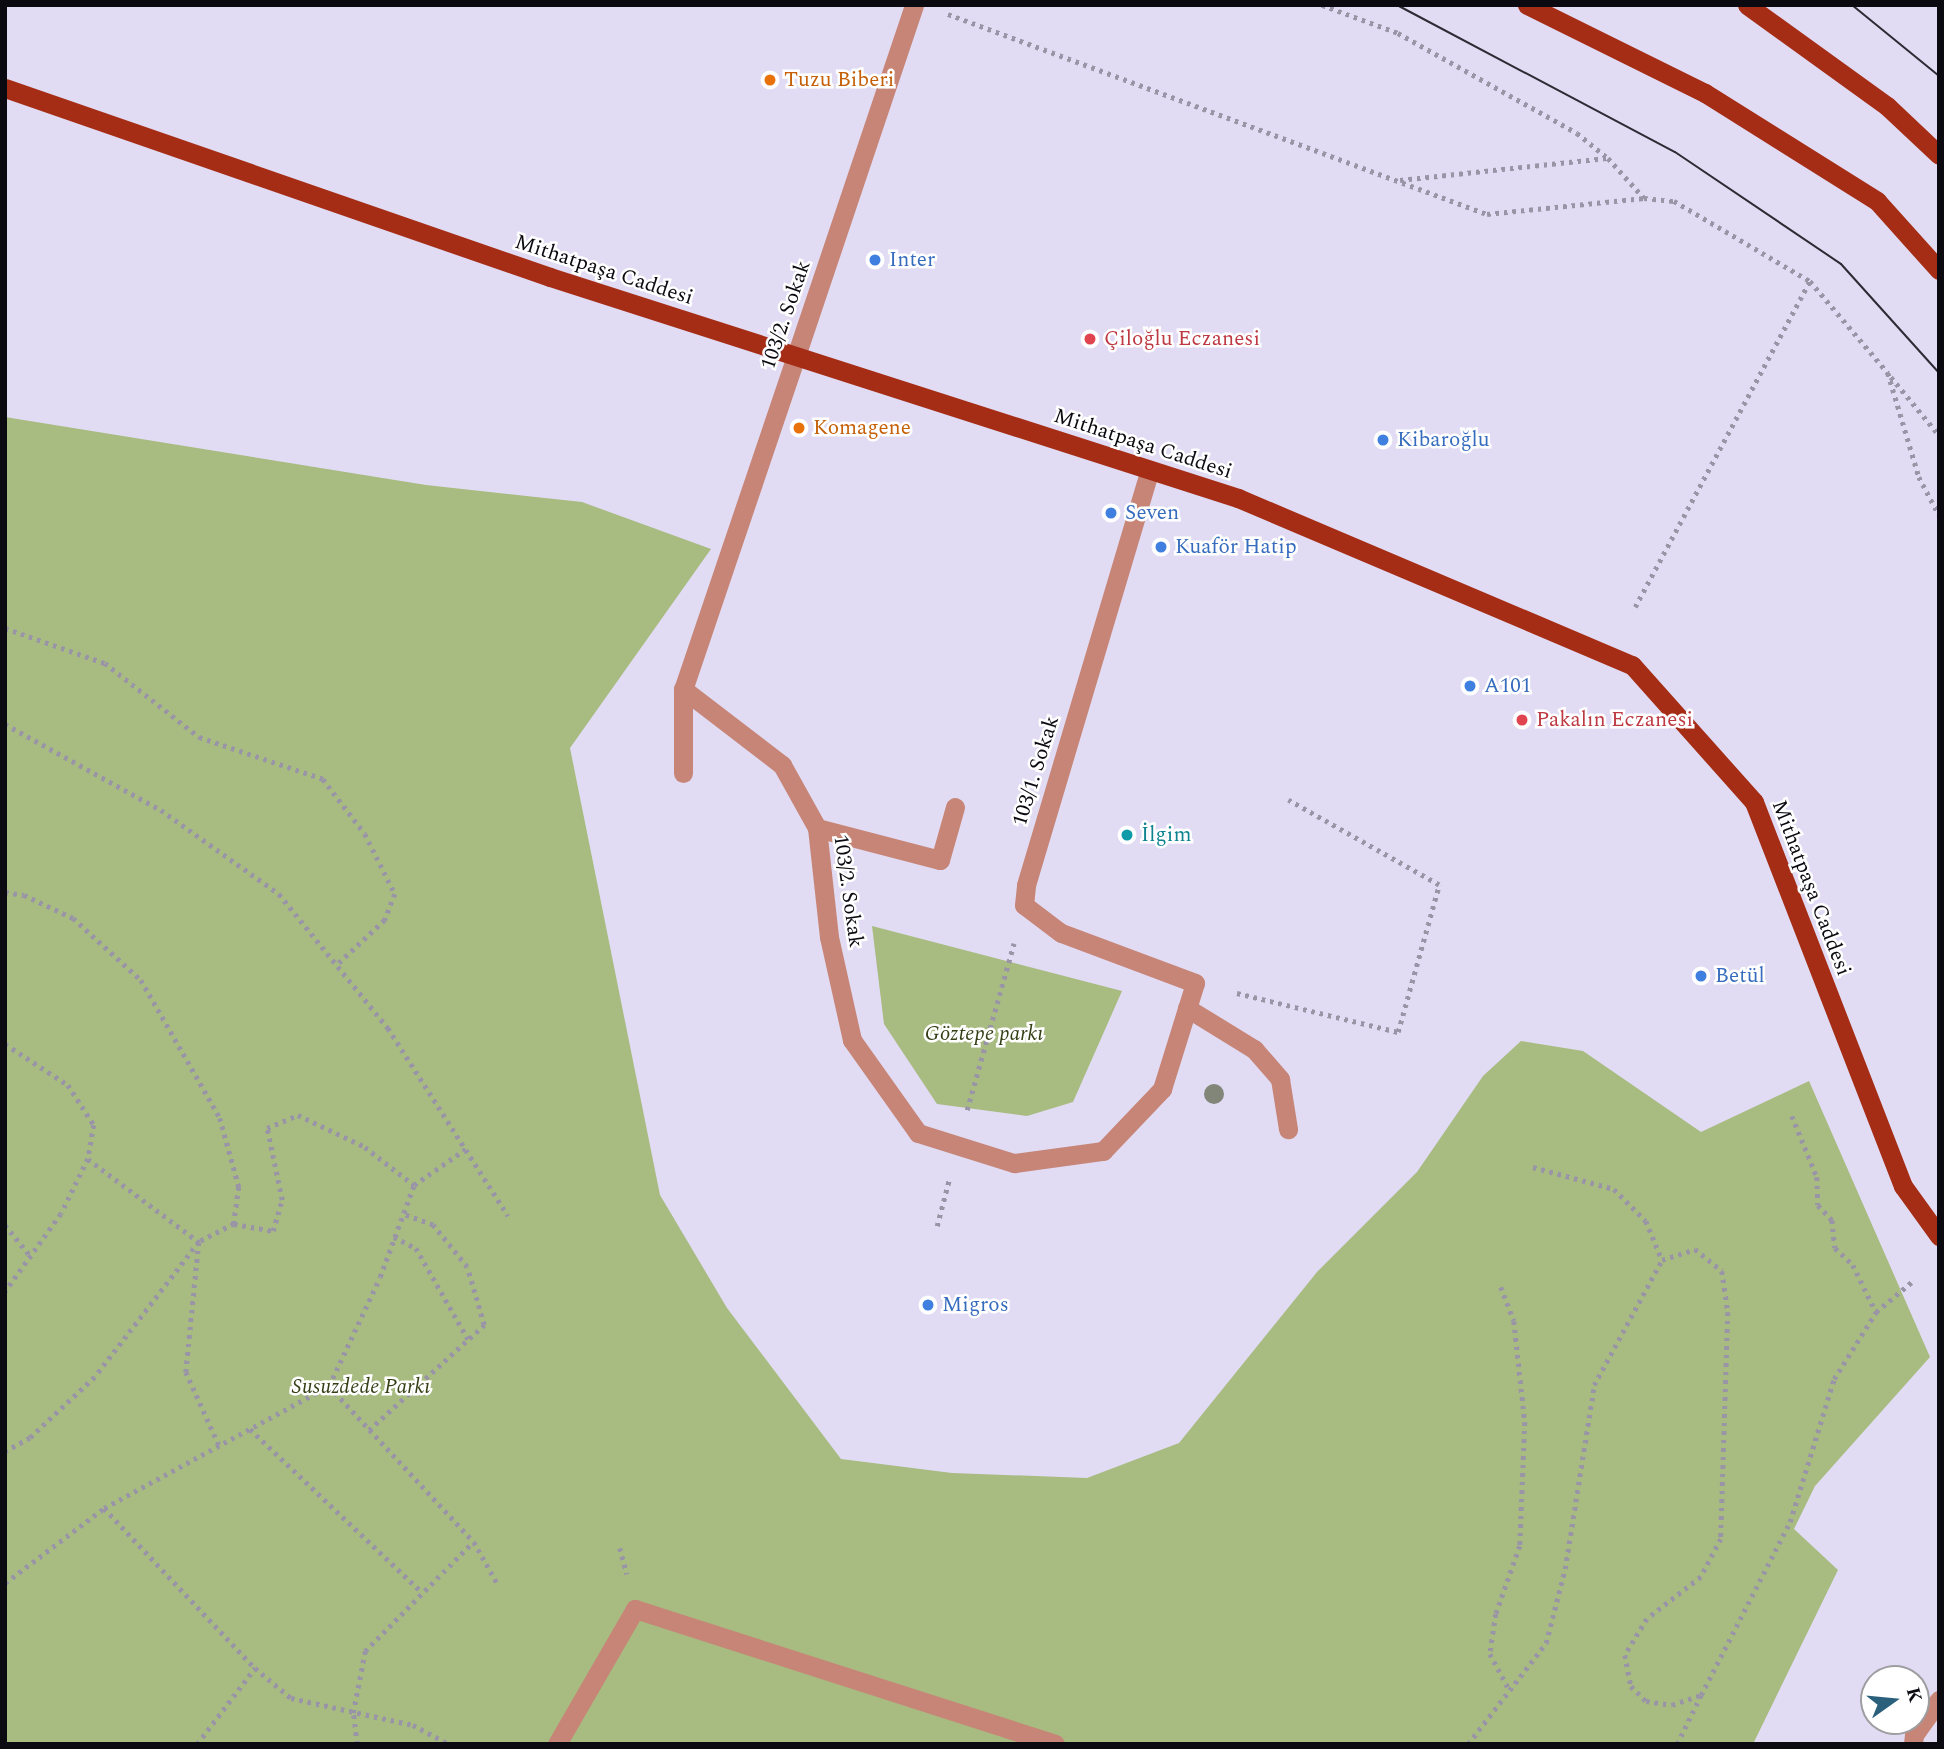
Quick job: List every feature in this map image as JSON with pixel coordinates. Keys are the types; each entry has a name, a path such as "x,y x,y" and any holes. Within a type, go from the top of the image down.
{"main road":[{"path":"1527,5 1705,93 1877,201 1939,270"},
{"path":"1747,5 1887,106 1939,155"},
{"name":"Mithatpaşa Caddesi","path":"5,88 550,277 1238,498 1632,665 1754,802 1903,1186 1939,1237"}],"street":[{"name":"103/2. Sokak","path":"914,5 683,689 782,765 817,828 829,937 852,1040 918,1133 1014,1163 1102,1151 1162,1089 1195,983"},
{"name":"103/1. Sokak","path":"1024,905 1026,885 1150,470"},
{"path":"683,689 683,773"},
{"path":"817,828 940,860 956,807"},
{"path":"1024,905 1061,933 1195,983"},
{"path":"1186,1008 1254,1049 1280,1079 1288,1129"},
{"path":"557,1744 635,1609 1055,1744"},
{"path":"1913,1744 1914,1735 1939,1700"}],"path":[{"path":"1322,5 1398,33 1577,133 1608,158 1644,198"},
{"path":"937,10 1488,214 1644,198 1674,201 1810,281 1939,435"},
{"path":"1398,180 1608,158"},
{"path":"1635,607 1810,281"},
{"path":"1888,373 1919,477 1939,515"},
{"path":"5,628 105,663 200,737 323,779 365,834 395,894 385,920 339,963"},
{"path":"5,724 161,810 279,894 339,963 467,1148 508,1216"},
{"path":"1195,983 1398,1032 1439,885 1287,800"},
{"path":"5,892 24,895 73,918 141,980 220,1118 239,1187 234,1224"},
{"path":"937,1226 1024,905"},
{"path":"5,1044 68,1085 94,1125 88,1159 61,1214 32,1258 5,1292"},
{"path":"5,1452 30,1438 95,1377 199,1242 234,1224 273,1231 282,1200 267,1128 298,1115 365,1147 414,1185"},
{"path":"1792,1116 1817,1177 1818,1205 1832,1220 1836,1248 1853,1265 1876,1312"},
{"path":"5,1583 104,1508 329,1386 414,1185 467,1148"},
{"path":"88,1159 199,1242"},
{"path":"1533,1167 1614,1189 1646,1221 1662,1260"},
{"path":"369,1430 484,1325 467,1267 433,1225 403,1214"},
{"path":"5,1226 32,1258"},
{"path":"394,1237 416,1248 468,1339"},
{"path":"199,1242 186,1372 219,1445"},
{"path":"1468,1744 1546,1643 1565,1569 1594,1385 1662,1260 1695,1249 1722,1271 1728,1312 1721,1539 1701,1577 1647,1619 1625,1655 1631,1686 1646,1701 1672,1704 1701,1695"},
{"path":"1677,1744 1790,1522 1834,1379 1876,1312 1914,1280"},
{"path":"1500,1287 1514,1321 1525,1422 1520,1546 1496,1614 1490,1654 1510,1691"},
{"path":"329,1386 474,1542 498,1585"},
{"path":"250,1429 422,1592"},
{"path":"104,1508 255,1668 291,1698 413,1725 448,1744"},
{"path":"358,1744 353,1713 365,1651 474,1542"},
{"path":"197,1744 255,1668"}],"green space":[{"name":"Susuzdede Parkı","path":"5,417 426,485 582,502 711,549 570,748 660,1195 727,1308 841,1459 952,1473 1087,1478 1179,1443 1317,1272 1417,1172 1483,1076 1521,1041 1583,1051 1701,1132 1809,1081 1930,1357 1815,1486 1794,1529 1838,1570 1753,1744 5,1744"},
{"name":"Göztepe parkı","path":"872,926 1122,991 1073,1102 1027,1116 937,1104 884,1024"}],"tram line":[{"path":"1397,5 1675,152 1841,264 1939,373"},
{"path":"1852,5 1939,76"}],"place":[{"name":"Tuzu Biberi","path":"770,80"},
{"name":"Inter","path":"875,260"},
{"name":"Çiloğlu Eczanesi","path":"1090,339"},
{"name":"Komagene","path":"799,428"},
{"name":"Kibaroğlu","path":"1383,440"},
{"name":"Seven","path":"1111,513"},
{"name":"Kuaför Hatip","path":"1161,547"},
{"name":"A101","path":"1470,686"},
{"name":"Pakalın Eczanesi","path":"1522,720"},
{"name":"İlgim","path":"1127,835"},
{"name":"Betül","path":"1701,976"},
{"name":"Migros","path":"928,1305"}]}
